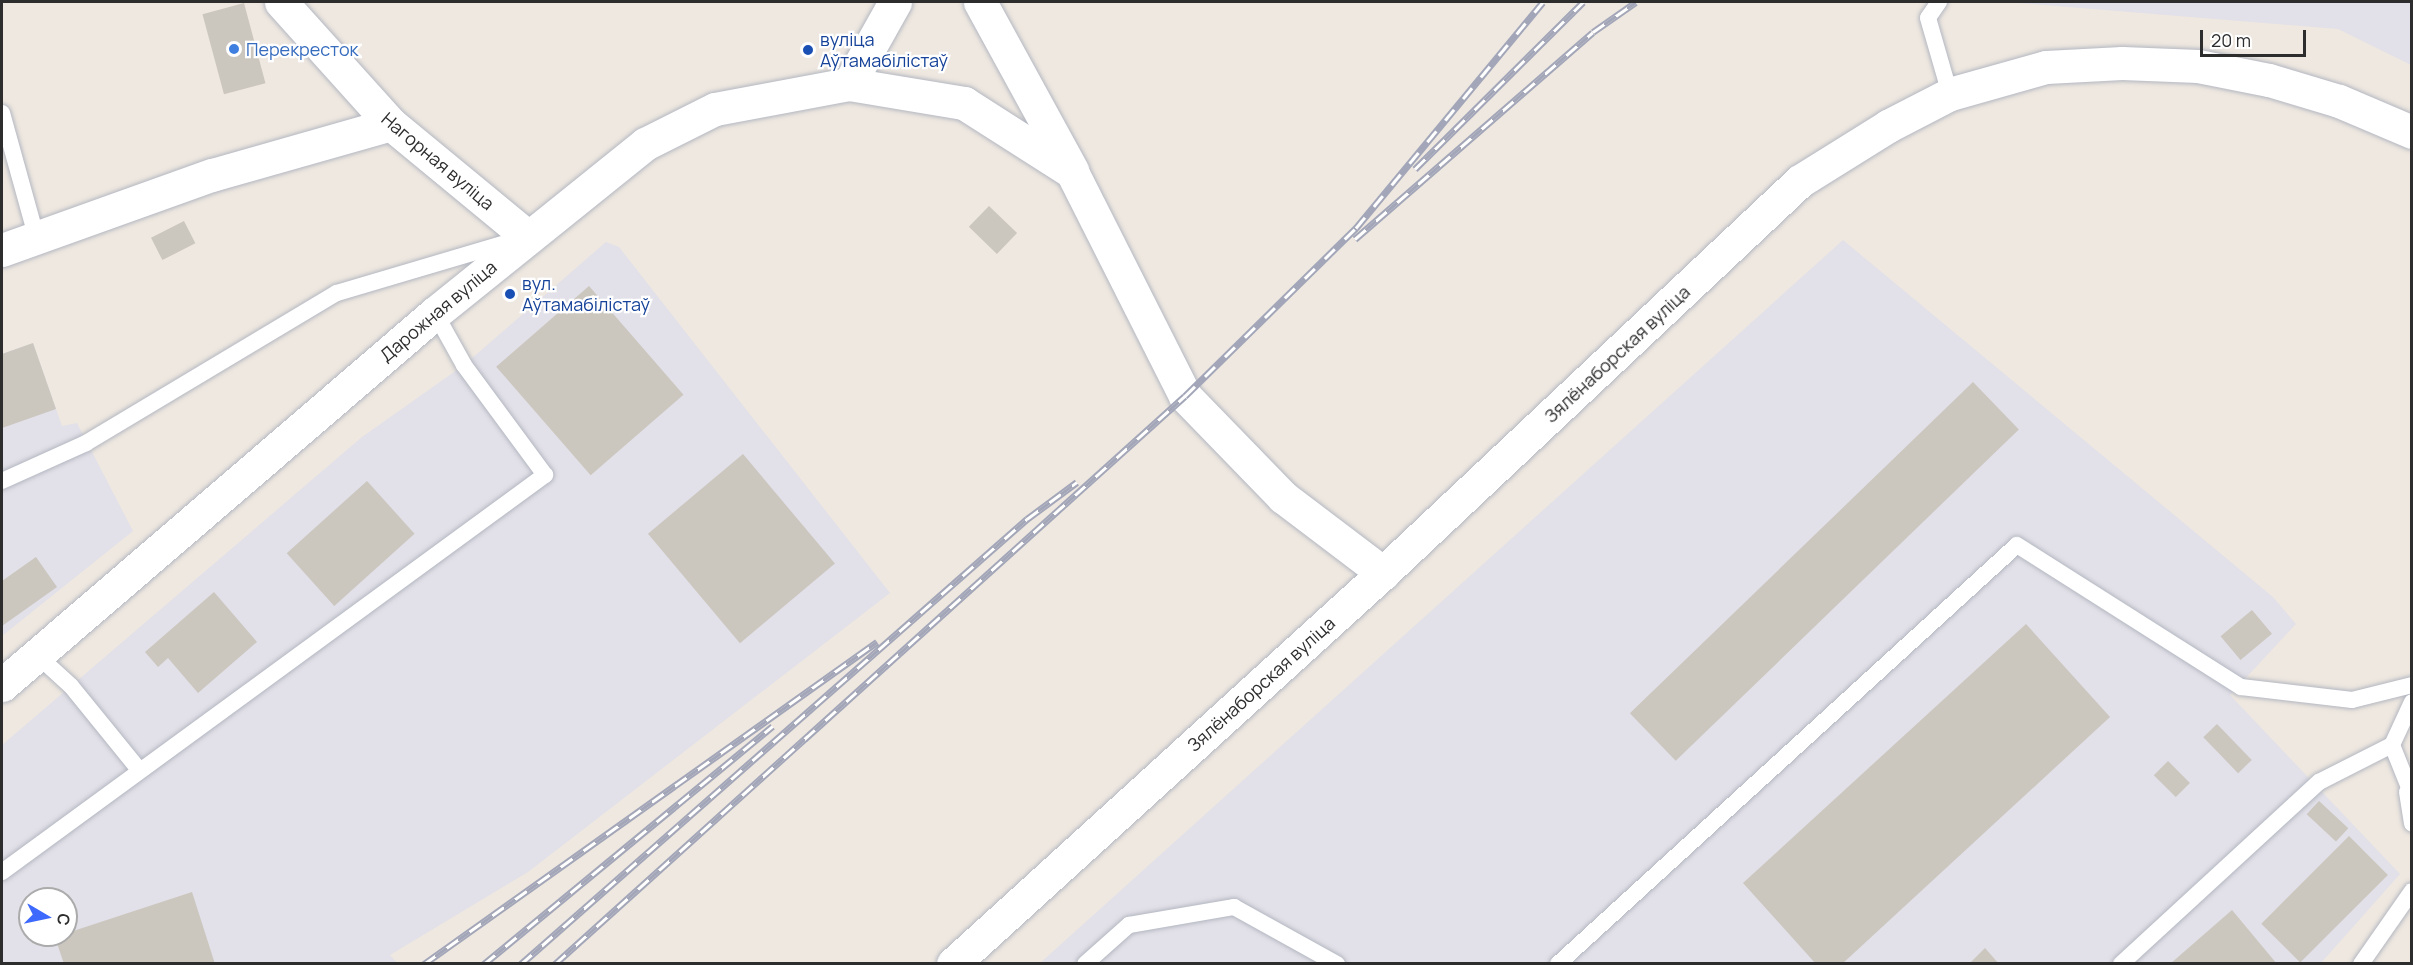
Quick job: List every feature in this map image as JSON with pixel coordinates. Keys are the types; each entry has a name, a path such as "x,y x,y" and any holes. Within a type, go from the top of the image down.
{"street":[{"name":"Нагорная вуліца","path":"281,2 391,124 527,236"},
{"path":"895,2 849,84 964,104 1072,172"},
{"path":"980,2 1072,172 1185,396 1283,497 1383,573"},
{"name":"Зялёнаборская вуліца","path":"953,963 1383,573 1800,181 1950,94 2046,68 2198,66 2340,101 2412,132"},
{"name":"Дарожная вуліца","path":"2,685 435,313 527,236 645,144 715,109 849,84"},
{"path":"2,250 36,236 213,175 391,124"}],"lane":[{"path":"1939,2 1928,18 1950,94"},
{"path":"2,113 36,236"},
{"path":"2,481 86,443 337,293 527,236"},
{"path":"2,872 544,475 464,365 435,313"},
{"path":"1558,963 1940,610 2017,545 2241,687 2352,700 2412,685"},
{"path":"37,655 71,686 140,771"},
{"path":"2121,963 2319,783 2392,745 2412,702"},
{"path":"2392,745 2410,794 2412,824"},
{"path":"2361,963 2412,891"},
{"path":"1085,963 1129,925 1234,907 1337,963"}],"shaded area":[{"path":"2007,2 2411,2 2411,65 2338,29"},
{"path":"1843,240 2273,597 2296,624 2230,695 2400,874 2321,963 1039,964"},
{"path":"606,242 619,247 890,593 528,872 390,955 397,963 2,963 2,745 362,437 464,365"},
{"path":"33,343 62,426 77,423 133,531 2,636 2,354"}],"building":[{"name":"Перекресток","path":"244,3 265,83 224,94 202,14"},
{"path":"989,206 1017,233 997,254 969,227"},
{"path":"184,221 195,243 162,260 151,238"},
{"path":"589,286 683,395 591,475 496,367"},
{"path":"33,343 56,409 2,428 2,354"},
{"path":"1973,382 2019,429 1676,761 1630,713"},
{"path":"743,454 835,564 740,643 648,534"},
{"path":"367,481 415,534 334,606 287,553"},
{"path":"36,557 57,587 2,626 2,581"},
{"path":"214,592 257,642 198,693 168,658 158,667 145,652"},
{"path":"2252,610 2272,634 2241,660 2221,636"},
{"path":"2026,624 2110,717 1842,964 1816,964 1743,883"},
{"path":"2217,724 2252,760 2238,773 2203,737"},
{"path":"2168,761 2190,783 2176,797 2154,775"},
{"path":"2319,801 2348,828 2336,841 2307,814"},
{"path":"2349,836 2388,875 2300,963 2261,924"},
{"path":"192,892 215,964 64,964 58,947 78,947 78,929"},
{"path":"2232,910 2277,964 2170,964"},
{"path":"1985,948 1999,964 1969,964"}],"railway":[{"path":"555,964 1185,396 1356,228 1543,2"},
{"path":"1415,169 1583,2"},
{"path":"1355,239 1593,32 1636,2"},
{"path":"521,964 1027,519 1077,482"},
{"path":"424,964 877,642"},
{"path":"484,964 773,726"}],"place":[{"name":"Перекресток","path":"234,49"},
{"name":"вуліца Аўтамабілістаў","path":"808,50"},
{"name":"вул. Аўтамабілістаў","path":"510,294"}]}
